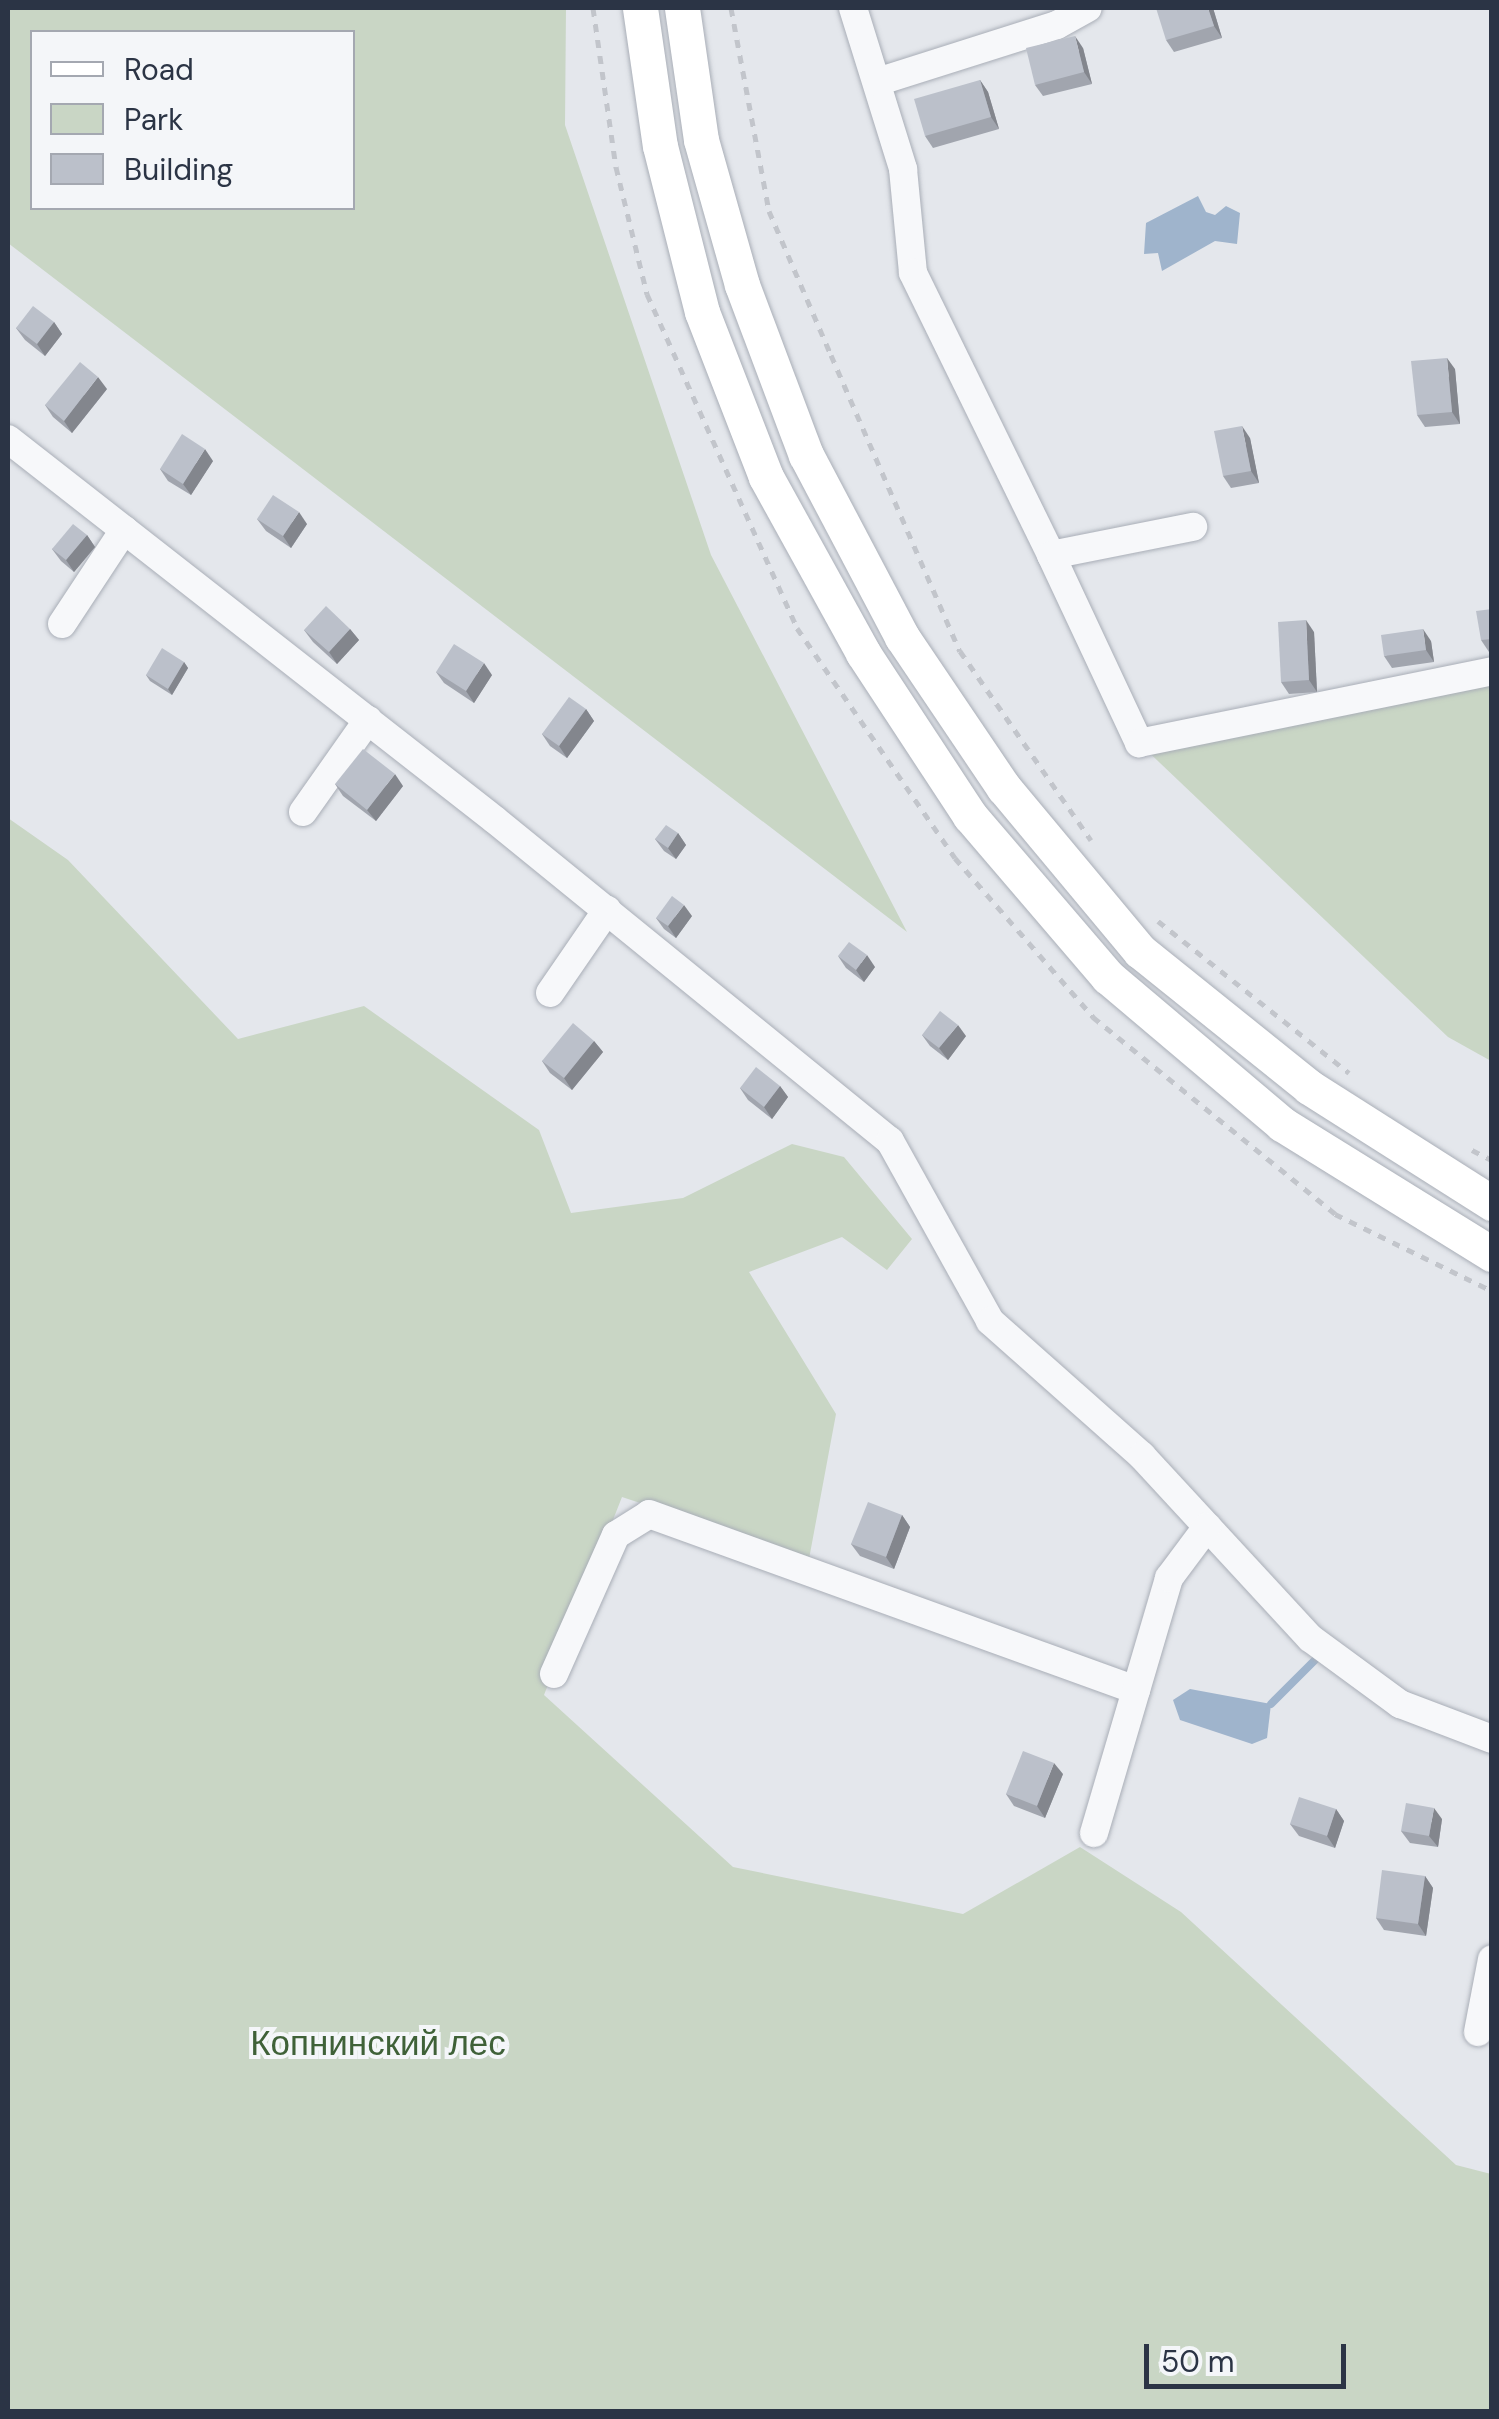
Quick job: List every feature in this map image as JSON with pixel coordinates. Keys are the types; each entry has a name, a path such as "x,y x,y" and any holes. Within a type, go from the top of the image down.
{"main road":[{"path":"640,8 660,146 702,312 766,477 863,654 970,816 1108,977 1282,1124 1492,1254"},
{"path":"682,8 701,140 742,285 806,455 902,637 1004,788 1140,951 1309,1087 1492,1203"}],"street":[{"path":"853,8 903,169 913,273 1139,743 1492,671"},
{"path":"877,82 1056,25 1088,8"},
{"path":"8,439 607,910 890,1141 990,1321 1142,1456 1310,1638 1400,1704 1492,1739"},
{"path":"1051,555 1193,527"},
{"path":"62,624 124,530"},
{"path":"303,812 368,720"},
{"path":"550,993 607,910"},
{"path":"554,1674 616,1535 649,1514 1136,1690"},
{"path":"1094,1833 1170,1578 1207,1526"},
{"path":"1478,2032 1492,1959"}],"path":[{"path":"731,8 769,211 960,651 1102,856"},
{"path":"1150,915 1364,1085"},
{"path":"1459,1144 1492,1160"}],"green space":[{"path":"8,8 566,8 565,125 711,555 907,932 8,243"},
{"path":"1491,671 1491,1061 1448,1037 1139,743"},
{"name":"Копнинский лес","path":"8,818 68,860 238,1039 364,1006 539,1130 571,1213 683,1198 792,1144 844,1157 912,1239 887,1270 842,1237 749,1272 836,1414 809,1559 622,1497 544,1695 733,1867 963,1914 1080,1847 1181,1912 1456,2165 1491,2174 1491,2411 8,2411"}],"water":[{"path":"1198,196 1206,212 1215,215 1226,206 1240,213 1237,244 1215,241 1162,271 1158,253 1144,254 1146,223"},
{"path":"1190,1689 1271,1704 1267,1738 1252,1744 1180,1720 1173,1700"}],"building":[{"path":"1156,8 1208,8 1214,26 1166,40"},
{"path":"1075,36 1084,72 1035,85 1026,48"},
{"path":"980,80 991,117 925,136 914,99"},
{"path":"33,306 54,322 37,344 16,328"},
{"path":"1447,358 1452,412 1417,415 1411,361"},
{"path":"80,362 98,377 64,421 45,405"},
{"path":"1242,426 1251,471 1223,476 1214,431"},
{"path":"182,434 205,449 183,484 160,469"},
{"path":"273,495 299,512 283,536 257,519"},
{"path":"73,524 87,535 66,560 52,549"},
{"path":"326,606 350,629 329,652 304,630"},
{"path":"1492,609 1492,639 1481,640 1476,611"},
{"path":"1306,620 1309,680 1281,682 1278,622"},
{"path":"1423,629 1426,650 1384,656 1381,635"},
{"path":"454,644 484,663 466,691 436,672"},
{"path":"162,648 184,662 168,689 146,675"},
{"path":"569,697 586,709 559,746 542,734"},
{"path":"363,749 395,774 367,810 335,784"},
{"path":"666,825 678,833 668,848 655,839"},
{"path":"672,896 684,905 668,926 656,918"},
{"path":"849,942 867,955 856,970 838,956"},
{"path":"940,1011 958,1025 939,1048 922,1035"},
{"path":"573,1023 594,1041 564,1078 542,1061"},
{"path":"756,1067 780,1086 764,1107 740,1088"},
{"path":"868,1502 902,1515 886,1557 851,1544"},
{"path":"1023,1751 1054,1763 1037,1806 1006,1794"},
{"path":"1299,1797 1336,1809 1327,1836 1290,1824"},
{"path":"1406,1803 1434,1808 1429,1836 1401,1831"},
{"path":"1382,1870 1425,1876 1418,1924 1376,1918"}],"waterway":[{"path":"1271,1704 1316,1659"}]}
